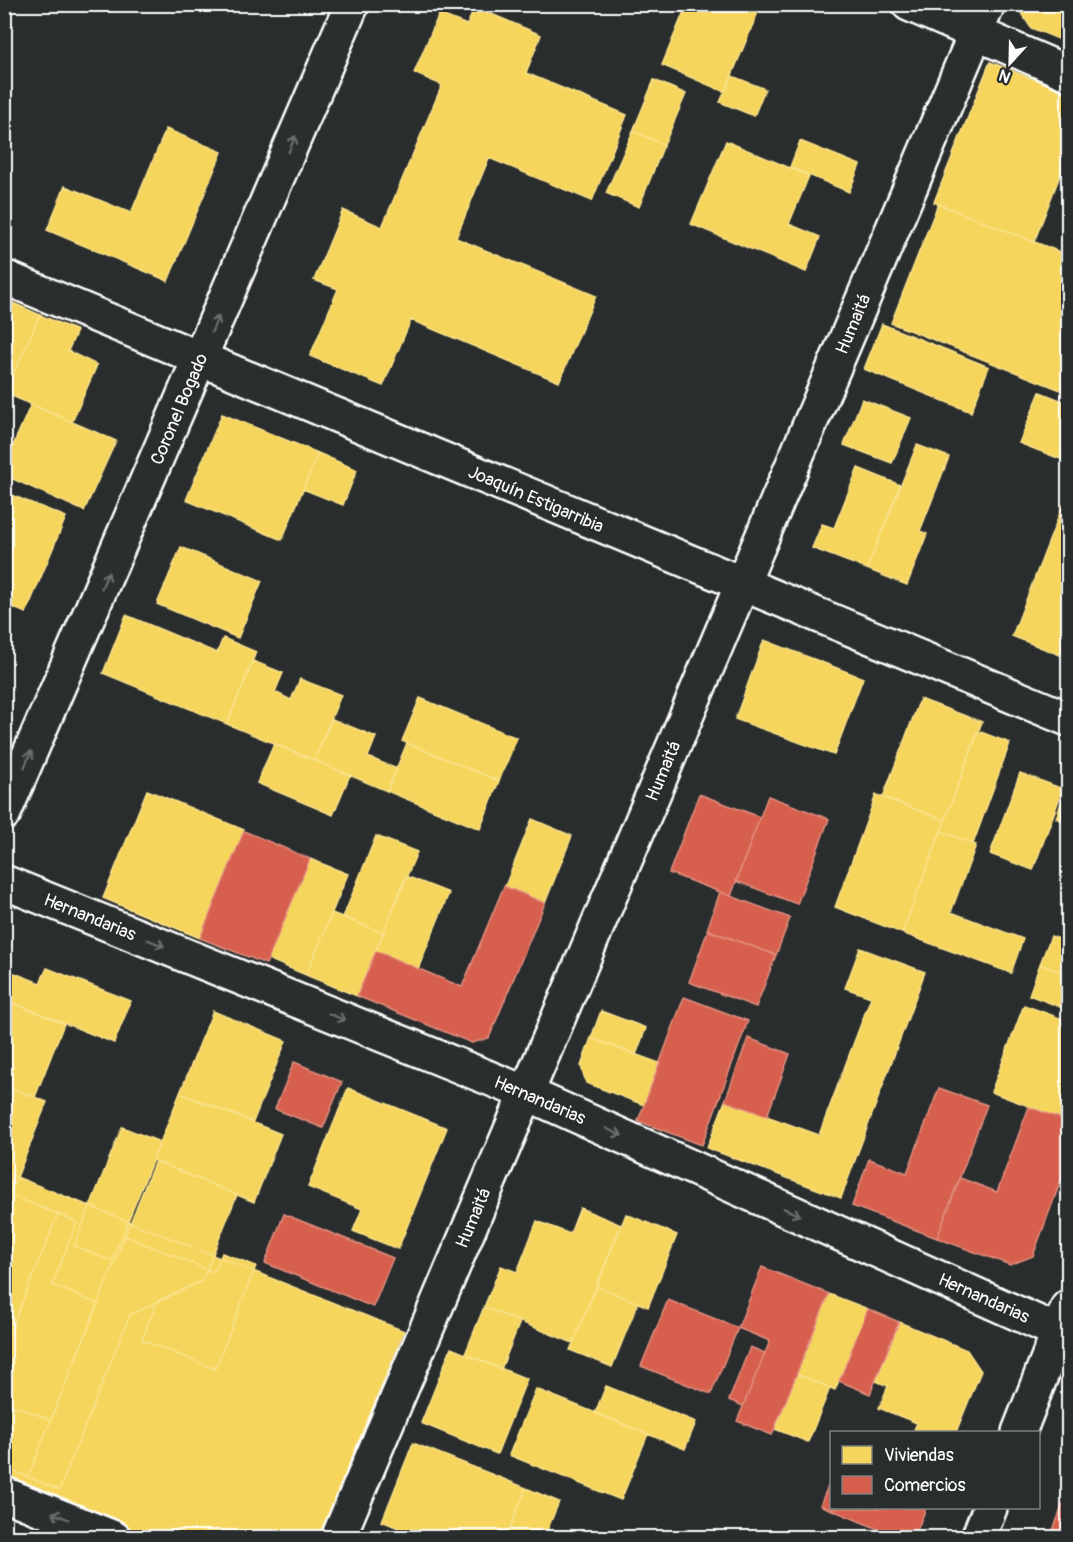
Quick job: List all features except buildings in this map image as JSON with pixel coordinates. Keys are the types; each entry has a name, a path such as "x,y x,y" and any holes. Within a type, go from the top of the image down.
{"street":[{"name":"Coronel Bogado","path":"4,813 352,4"},
{"path":"909,4 982,19 1068,74"},
{"name":"Humaitá","path":"338,1538 982,19"},
{"name":"Joaquín Estigarribia","path":"4,277 1068,719"},
{"name":"Hernandarias","path":"4,882 526,1093 1065,1325"},
{"path":"1019,1431 1065,1325"},
{"path":"4,1494 114,1538"},
{"path":"978,1538 990,1509"}]}
